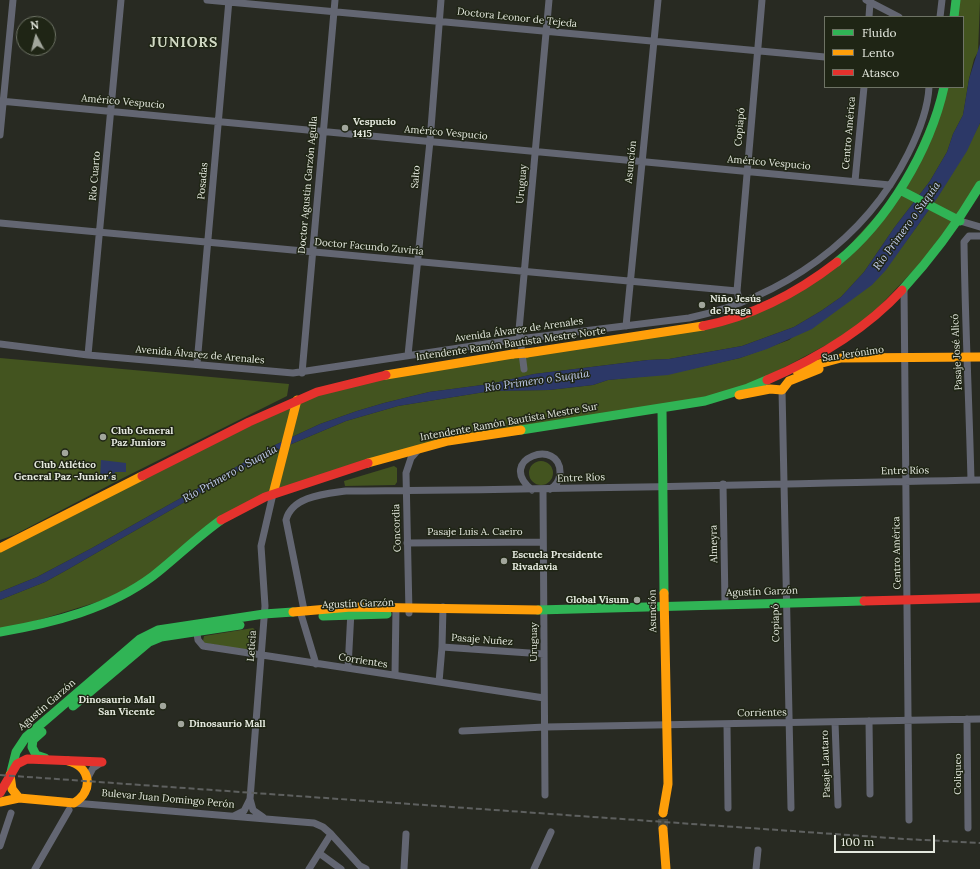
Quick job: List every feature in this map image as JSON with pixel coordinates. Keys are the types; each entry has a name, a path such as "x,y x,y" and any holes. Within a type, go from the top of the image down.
{"main road":[{"path":"954,16 956,0"},
{"name":"Intendente Ramón Bautista Mestre Norte","path":"0,548 242,426 296,405 317,392 394,372 686,330 722,322 754,312 800,288 848,254 876,224 900,190 929,136 938,114 944,88"},
{"name":"Intendente Ramón Bautista Mestre Sur","path":"0,632 40,625 91,608 120,595 151,577 207,529 229,514 274,492 422,447 527,428 662,408 717,398 784,374 840,342 882,309 938,251 956,219 980,185"},
{"path":"900,190 956,219"},
{"name":"San Jerónimo","path":"784,374 834,359 980,357"},
{"name":"San Jerónimo","path":"782,390 789,381 819,369 843,364 905,358"},
{"path":"717,398 770,389 782,390"},
{"path":"274,492 296,405"},
{"name":"Asunción","path":"662,408 668,784 663,813"},
{"name":"Agustín Garzón","path":"11,774 16,752 26,737 140,639 158,630 196,628 302,613 351,611 443,610 526,613 545,610 664,605 980,598"},
{"name":"Agustín Garzón","path":"44,758 36,755 32,750 34,740 146,644 161,637 196,628"},
{"path":"0,793 17,764 23,760 44,758 102,762"},
{"path":"68,760 82,768 87,779 83,796 72,806"},
{"path":"11,774 12,790 19,798"},
{"name":"Bulevar Juan Domingo Perón","path":"0,802 19,798 72,806"},
{"path":"663,829 666,869"}],"street":[{"path":"0,136 2,101 13,0"},
{"name":"Río Cuarto","path":"88,355 121,0"},
{"name":"Doctora Leonor de Tejeda","path":"207,0 440,20 824,57"},
{"name":"Doctor Agustín Garzón Agulla","path":"302,373 322,131 335,0"},
{"name":"Salto","path":"408,355 419,261 441,0"},
{"name":"Uruguay","path":"524,370 519,339 549,0"},
{"name":"Asunción","path":"626,326 658,0"},
{"name":"Copiapó","path":"740,303 737,291 746,171 762,0"},
{"path":"940,16 942,0"},
{"name":"Posadas","path":"197,364 229,1"},
{"path":"868,1 869,16"},
{"path":"868,1 897,16"},
{"name":"Centro América","path":"855,181 864,88"},
{"name":"Avenida Álvarez de Arenales","path":"0,344 88,355 302,373 408,355 519,339 689,318 711,313 740,303 797,276 854,230 890,185 917,135 929,88"},
{"name":"Américo Vespucio","path":"2,101 890,185"},
{"path":"956,219 980,227"},
{"name":"Doctor Facundo Zuviría","path":"0,222 737,291"},
{"name":"Pasaje José Alicó","path":"971,480 964,242 969,236 980,236"},
{"name":"Centro América","path":"904,287 909,820"},
{"name":"Copiapó","path":"782,390 791,808"},
{"name":"Concordia","path":"409,610 406,491 408,466 414,453 422,447"},
{"name":"Uruguay","path":"532,490 524,484 521,471 527,459 539,453 551,456 558,465 559,477 557,483 546,490 543,542 545,610 545,795"},
{"name":"Entre Ríos","path":"302,613 286,520 291,507 299,502 326,494 346,491 546,490 663,485 980,480"},
{"name":"Almeyra","path":"723,484 724,604"},
{"name":"Leticia","path":"250,800 264,618 261,546 274,492"},
{"name":"Pasaje Luis A. Caeiro","path":"407,543 543,542"},
{"path":"395,676 396,610"},
{"path":"439,682 443,610"},
{"path":"348,668 351,611"},
{"path":"302,613 316,664"},
{"name":"Corrientes","path":"196,628 199,643 203,646 544,698"},
{"name":"Pasaje Nuñez","path":"442,647 544,654"},
{"name":"Coliqueo","path":"967,719 968,828"},
{"name":"Corrientes","path":"462,731 545,727 980,719"},
{"path":"869,721 870,794"},
{"name":"Pasaje Lautaro","path":"835,722 838,805"},
{"path":"727,724 728,808"},
{"path":"87,779 93,768 102,762"},
{"path":"234,816 244,811 250,800"},
{"path":"250,800 253,810 265,818"},
{"path":"35,869 72,806"},
{"name":"Bulevar Juan Domingo Perón","path":"72,806 265,818 314,823 323,827 331,834"},
{"path":"0,846 11,813"},
{"path":"534,869 551,832"},
{"path":"309,869 331,834 360,866 366,869"},
{"path":"404,869 406,834"},
{"path":"756,869 758,850"},
{"path":"319,853 341,869"}],"green space":[{"path":"956,0 980,0 978,52 974,59 969,79 963,115 953,134 947,152 930,181 894,228 864,272 841,297 821,311 794,327 742,346 669,359 648,360 534,374 490,384 429,392 357,411 320,424 275,445 92,548 37,577 0,592 0,548 297,400 394,373 722,322 824,273 900,190 944,88 964,88 964,16 954,16"},
{"path":"980,123 980,185 960,221 860,327 740,391 448,441 254,502 120,595 0,632 0,600 45,582 268,454 346,421 398,406 491,391 549,390 593,385 608,380 668,374 740,358 789,340 894,257 940,192"},
{"name":"Club General Paz Juniors","path":"0,358 289,384 287,396 123,478 14,535 0,540"},
{"path":"541,461 546,462 552,468 552,478 546,484 541,485 536,484 530,478 529,473 530,468 536,462"},
{"path":"394,466 397,468 397,482 395,485 345,486 344,481"},
{"path":"253,628 256,631 255,648 252,651 204,643 203,641 204,636"}],"water":[{"name":"Río Primero o Suquía","path":"980,44 980,123 967,151 938,197 886,270 872,285 812,329 767,349 740,358 668,375 608,380 593,385 549,390 491,391 398,406 346,421 268,454 45,582 0,600 0,592 37,577 92,548 275,445 320,424 357,411 429,392 490,384 534,374 648,360 669,359 742,346 794,327 841,297 864,272 894,228 930,181 947,152 953,134 963,115 969,79"},
{"path":"101,460 126,463 126,472 115,472 114,479 100,478"}],"tunnel":[{"path":"663,813 663,829"}],"railway":[{"path":"0,775 905,839 980,843"}],"traffic: fast":[{"path":"954,16 956,0"},
{"path":"837,262 856,245 873,226 890,205 904,183 929,135 944,88"},
{"path":"902,290 944,239 980,185"},
{"path":"900,190 960,221"},
{"path":"521,430 705,401 748,388 767,380"},
{"path":"662,408 664,593"},
{"path":"0,632 40,624 80,613 99,606 136,588 153,576 203,533 221,520"},
{"path":"538,610 864,601"},
{"path":"11,772 16,752 26,737 140,639 158,630 264,614 293,612"},
{"path":"323,616 387,614"},
{"path":"73,706 149,642 161,637 240,625"},
{"path":"42,732 33,740 32,747 36,755 45,758"}],"traffic: slow":[{"path":"527,353 703,326"},
{"path":"513,354 527,353"},
{"path":"386,375 513,354"},
{"path":"796,370 841,358 980,357"},
{"path":"739,395 770,389 782,390 789,381 819,369"},
{"path":"273,494 297,400"},
{"path":"368,463 448,441 521,430"},
{"path":"0,548 142,476"},
{"path":"663,813 668,784 664,593"},
{"path":"293,612 351,607 538,610"},
{"path":"0,802 19,798 74,803 85,792 87,780 81,768 68,761"},
{"path":"10,775 12,789 19,798"},
{"path":"663,829 666,869"}],"traffic: jam":[{"path":"703,326 721,322 757,310 774,302 806,284 837,262"},
{"path":"767,380 804,363 839,342 873,318 902,290"},
{"path":"142,476 249,422 317,392 386,375"},
{"path":"221,520 265,497 368,463"},
{"path":"864,601 980,598"},
{"path":"0,793 17,764 27,759 102,762"}],"place":[{"name":"Vespucio 1415","path":"345,128"},
{"name":"Niño Jesús de Praga","path":"702,305"},
{"name":"Club General Paz Juniors","path":"103,437"},
{"name":"Club Atlético General Paz -Junior´s","path":"65,453"},
{"name":"Escuela Presidente Rivadavia","path":"504,561"},
{"name":"Global Visum","path":"637,600"},
{"name":"Dinosaurio Mall San Vicente","path":"163,706"},
{"name":"Dinosaurio Mall","path":"181,724"}],"district":[{"name":"JUNIORS","path":"184,43"}]}
